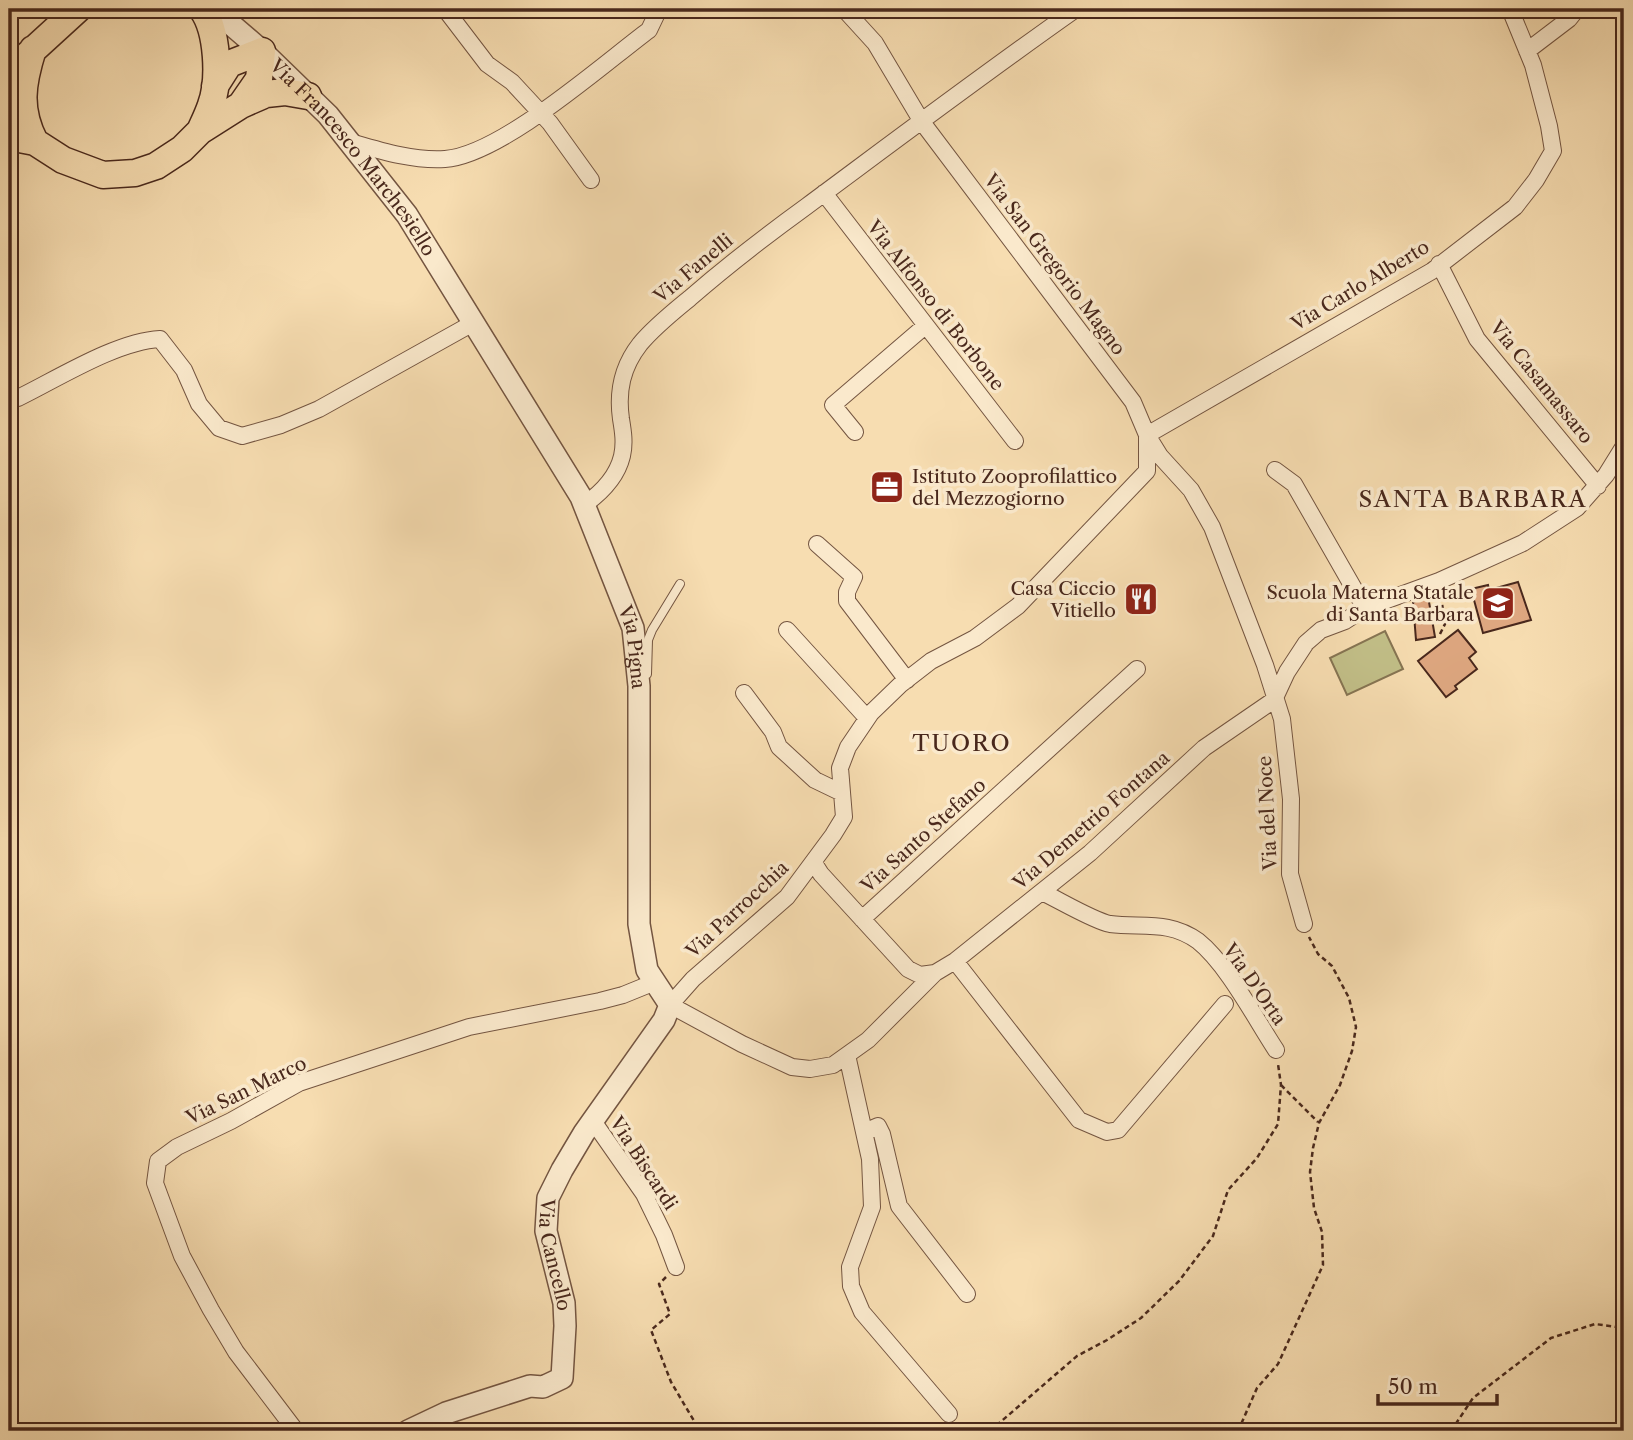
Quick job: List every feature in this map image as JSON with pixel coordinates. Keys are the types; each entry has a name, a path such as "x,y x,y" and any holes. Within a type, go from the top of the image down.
{"highway":[{"path":"9,72 78,9"},
{"path":"200,131 212,103 215,86 215,47 206,14 202,9"},
{"path":"33,49 26,72 23,108 25,124 35,142"},
{"path":"215,86 229,64 262,51 258,79 241,105"},
{"path":"9,137 35,142 64,160 103,175 135,173 156,166 182,149 200,131 241,105 267,94 285,92 308,96"}],"street":[{"name":"Via Francesco Marchesiello","path":"213,9 262,51 328,115 407,215 475,322"},
{"path":"445,9 487,64 512,82 550,123 591,180"},
{"path":"350,142 384,152 447,159 483,147 526,124 649,30 659,9"},
{"name":"Via San Gregorio Magno","path":"844,9 875,43 922,122 1133,402 1147,435"},
{"name":"Via Fanelli","path":"584,505 601,493 615,473 622,456 624,436 619,398 621,382 628,362 640,344 660,323 735,260 1003,60 1076,9"},
{"name":"Via Carlo Alberto","path":"1147,435 1432,271 1515,208 1553,151 1533,65 1510,9"},
{"path":"1527,51 1569,19 1577,9"},
{"name":"Via Alfonso di Borbone","path":"824,193 1015,441"},
{"name":"Via Casamassaro","path":"1439,264 1477,339 1598,486"},
{"path":"9,400 109,354 146,340 160,339 184,370 199,404 219,428 242,436 319,410 475,322"},
{"name":"Via Pigna","path":"475,322 584,505 633,628 639,685 639,924 647,970 670,1005"},
{"path":"855,432 833,405 925,326"},
{"name":"Via Parrocchia","path":"670,1005 693,979 787,897 814,863 844,817 840,768 848,747 867,718 907,680 932,662 975,638 1018,606 1147,471 1147,435"},
{"name":"Via del Noce","path":"1147,435 1160,456 1191,490 1212,527 1265,665 1282,719 1292,799 1290,874 1304,924"},
{"path":"1274,699 1287,671 1306,643 1321,630 1345,621 1365,608 1438,581 1523,543 1577,508 1598,486 1624,446"},
{"path":"1275,470 1294,484 1365,608"},
{"path":"817,544 854,577 847,592 847,601 907,680"},
{"path":"787,630 867,718"},
{"name":"Via Santo Stefano","path":"862,919 1137,669"},
{"path":"744,693 773,732 779,747 815,780 842,793"},
{"name":"Via Demetrio Fontana","path":"670,1005 742,1044 792,1067 810,1069 833,1065 868,1040 935,973 955,961 1090,853 1204,748 1274,699"},
{"path":"814,863 908,969 920,975 935,973"},
{"name":"Via D'Orta","path":"1042,892 1108,923 1171,928 1197,941 1222,968 1276,1050"},
{"path":"955,961 1079,1120 1107,1132 1118,1130 1225,1004"},
{"name":"Via San Marco","path":"296,1431 236,1352 182,1256 155,1183 158,1161 177,1147 299,1083 469,1027 600,1001 655,982"},
{"name":"Via Cancello","path":"408,1431 446,1413 530,1385 543,1387 562,1378 564,1303 546,1231 548,1198 562,1170 664,1020 670,1005"},
{"path":"847,1055 870,1159 872,1208 850,1267 851,1286 862,1312 949,1414"},
{"name":"Via Biscardi","path":"593,1121 644,1194 676,1267"},
{"path":"863,1132 878,1126 899,1206 967,1294"}],"lane":[{"path":"639,778 645,743 648,640 680,584"}],"path":[{"path":"1438,581 1445,624 1440,634"},
{"path":"1238,1431 1257,1388 1278,1364 1323,1265 1322,1231 1314,1208 1310,1171 1319,1123 1340,1085 1352,1051 1356,1027 1349,998 1332,966 1318,954 1304,924"},
{"path":"990,1431 1077,1356 1141,1318 1179,1281 1213,1236 1228,1190 1257,1158 1278,1124 1281,1085 1276,1050"},
{"path":"1281,1085 1319,1123"},
{"path":"676,1267 659,1284 670,1314 651,1330 671,1382 700,1431"},
{"path":"1451,1431 1473,1398 1551,1338 1595,1324 1624,1328"}],"shaded area":[{"path":"1385,631 1403,669 1347,695 1330,658"}],"building":[{"name":"Scuola Materna Statale di Santa Barbara","path":"1518,582 1531,620 1483,633 1471,589 1488,585 1489,590"},
{"path":"1428,596 1435,637 1416,640 1413,602"},
{"path":"1458,630 1476,652 1469,658 1477,669 1455,686 1457,689 1446,697 1418,661"}],"place":[{"name":"Istituto Zooprofilattico del Mezzogiorno","path":"887,487"},
{"name":"Casa Ciccio Vitiello","path":"1141,599"},
{"name":"Scuola Materna Statale di Santa Barbara","path":"1498,603"}],"district":[{"name":"SANTA BARBARA","path":"1473,499"},
{"name":"TUORO","path":"962,743"}]}
